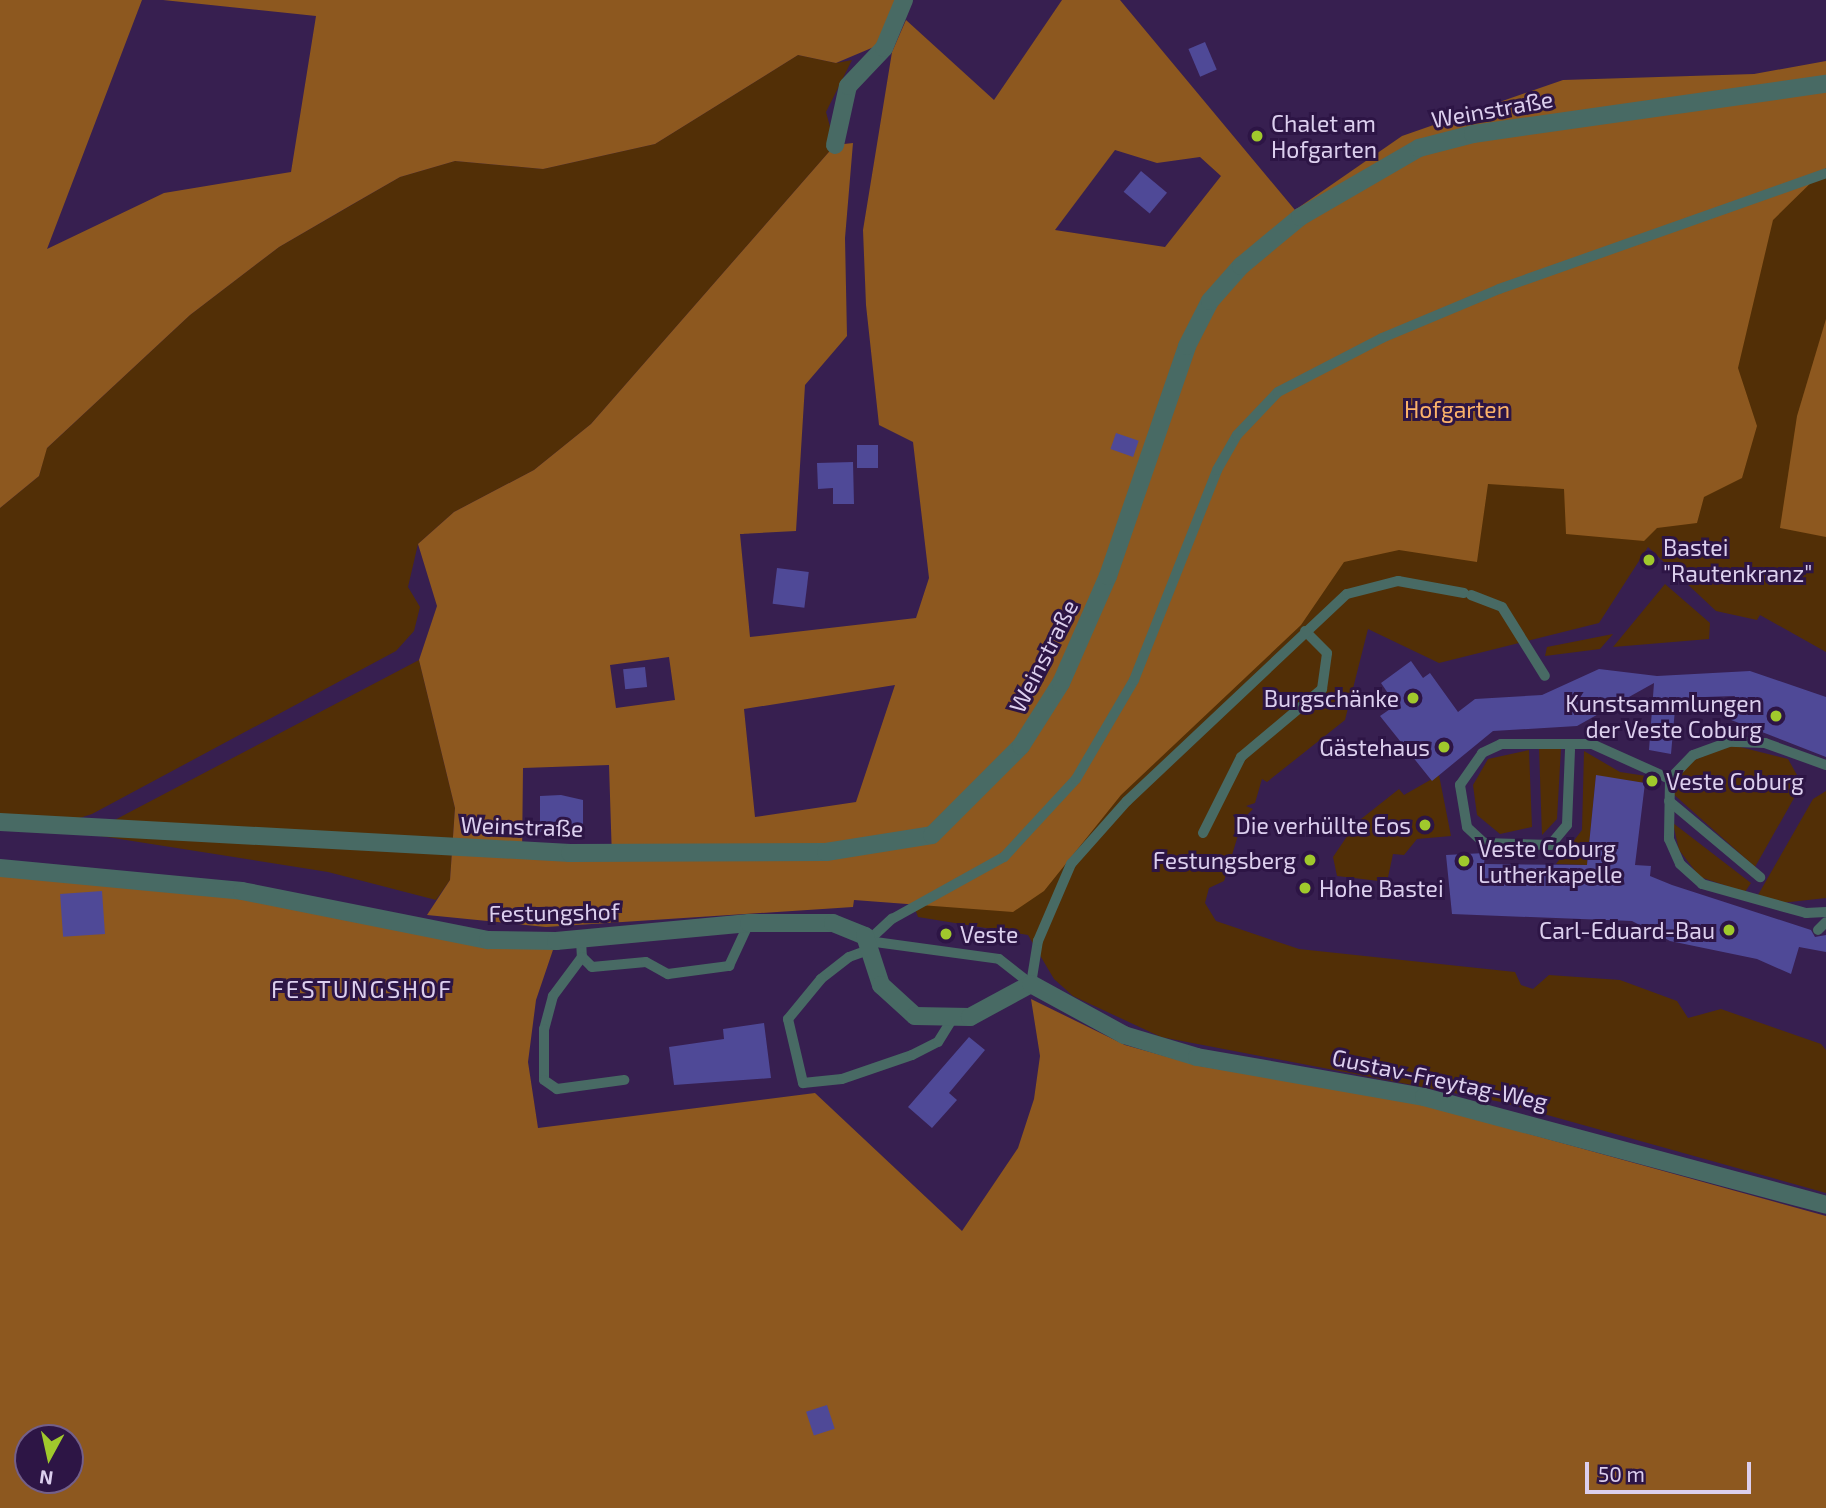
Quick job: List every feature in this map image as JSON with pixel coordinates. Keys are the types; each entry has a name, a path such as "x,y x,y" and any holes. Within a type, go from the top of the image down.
{"street":[{"path":"835,145 848,86 884,48 904,0"},
{"name":"Weinstraße","path":"0,822 570,853 826,852 932,835 1021,746 1061,683 1108,576 1187,346 1210,302 1241,266 1300,217 1419,148 1473,134 1826,85"},
{"name":"Festungshof","path":"0,868 242,891 474,938 581,948 749,923 832,923 859,930 870,945"},
{"path":"870,945 880,985 895,1004 915,1016 952,1020 1031,984"},
{"name":"Gustav-Freytag-Weg","path":"1031,984 1125,1035 1197,1057 1424,1097 1826,1205"}],"lane":[{"path":"952,1020 943,1037 912,1055 842,1079 803,1083 788,1019 821,979 849,957 870,945 892,919 1004,858 1076,779 1135,680 1217,470 1237,435 1278,391 1382,338 1499,289 1826,173"},
{"path":"870,945 999,959 1031,984 1038,941 1071,864 1305,631 1366,585 1398,580 1467,594 1505,611 1521,642 1545,676"},
{"path":"1203,833 1241,757 1322,689 1328,653 1305,631"},
{"path":"1826,765 1765,743 1729,742 1693,755 1670,779 1669,802 1669,839 1680,864 1702,884 1806,913 1826,912"},
{"path":"1570,750 1567,825 1550,845 1484,843 1467,827 1460,785 1482,753 1501,744 1592,744 1670,779"},
{"path":"1669,802 1760,877"},
{"path":"1818,930 1826,922"},
{"path":"624,1080 557,1089 544,1080 544,1029 553,996 581,948 592,967 646,962 668,974 729,966 749,923"}],"shaded area":[{"path":"798,55 836,63 852,60 826,112 835,145 591,424 534,470 454,512 418,544 408,587 420,607 414,631 396,651 92,814 70,821 0,817 0,508 39,476 46,449 190,315 279,247 400,177 455,161 543,169 655,144"},
{"name":"Hofgarten","path":"1826,92 1826,652 1760,615 1757,620 1716,611 1648,547 1599,623 1439,663 1368,629 1345,720 1267,782 1262,779 1255,803 1246,806 1253,809 1243,819 1224,881 1209,888 1205,903 1216,921 1299,949 1515,972 1521,985 1533,989 1549,975 1620,980 1677,1001 1688,1018 1721,1009 1821,1044 1826,1050 1826,1193 1501,1102 1161,1037 1073,996 1054,979 1028,935 918,917 914,906"},
{"path":"1665,584 1710,623 1709,639 1613,647"},
{"path":"1613,634 1600,649 1545,656 1547,647"},
{"path":"419,660 455,808 450,880 436,900 328,872 88,834"},
{"path":"1732,745 1788,759 1802,784 1755,867 1670,791 1679,766"},
{"path":"1539,748 1561,748 1557,819 1542,835"},
{"path":"1529,750 1532,827 1500,834 1477,815 1473,785 1488,759"},
{"path":"1584,751 1620,772 1646,776 1645,783 1596,776 1587,865 1556,864 1582,830"},
{"path":"1439,775 1451,836 1417,839 1404,855 1393,854 1387,882 1337,876 1333,857 1356,823 1399,789 1404,795"},
{"path":"1826,791 1826,898 1781,903 1758,895 1813,799"},
{"path":"1673,823 1751,883 1745,892 1700,877 1679,850"}],"green space":[{"path":"0,0 142,0 47,249 164,193 291,172 316,16 163,0 900,0 881,44 836,63 798,55 655,144 543,169 455,161 400,177 279,247 190,315 47,448 39,476 0,508"},
{"path":"1062,0 1120,0 1295,210 1402,136 1563,80 1754,74 1826,61 1826,168 1773,220 1738,368 1757,426 1742,478 1704,497 1697,523 1657,528 1644,541 1566,534 1564,489 1488,484 1477,562 1399,550 1344,562 1301,625 1121,795 1044,891 1013,912 854,900 853,907 546,927 427,915 450,880 455,808 419,660 437,606 418,544 454,512 534,470 591,424 835,145 853,143 845,238 847,336 805,385 796,531 740,534 750,637 916,618 929,578 913,442 879,425 866,305 863,230 892,52 906,20 994,100","holes":["1115,150 1157,163 1200,157 1221,176 1165,247 1055,230","669,657 675,700 616,708 610,665","895,685 856,802 755,817 744,709","609,765 612,859 522,857 523,768"]},
{"path":"1826,319 1826,537 1780,528 1797,416"},
{"path":"0,868 94,875 556,941 536,1000 528,1062 538,1128 815,1093 962,1231 1018,1148 1034,1099 1040,1056 1031,999 1125,1045 1200,1066 1414,1102 1826,1216 1826,1508 0,1508"}],"building":[{"path":"1205,42 1217,70 1200,77 1188,49"},
{"path":"1141,171 1167,193 1150,214 1124,192"},
{"path":"1116,433 1139,441 1133,457 1110,449"},
{"path":"857,445 878,445 878,468 857,468"},
{"path":"853,462 854,504 833,504 833,488 818,489 817,463"},
{"path":"777,568 809,572 804,608 773,604"},
{"path":"1411,661 1423,678 1430,673 1458,712 1475,699 1542,695 1599,669 1657,676 1750,671 1826,697 1826,757 1726,718 1735,696 1676,698 1671,754 1649,750 1654,683 1577,726 1493,731 1432,781 1380,716 1396,705 1381,683"},
{"path":"645,667 647,687 625,689 623,669"},
{"path":"1596,775 1645,783 1635,865 1651,866 1650,876 1672,885 1811,930 1815,937 1826,935 1826,952 1799,947 1791,974 1757,959 1670,941 1632,921 1452,914 1446,855 1485,853 1484,864 1587,865"},
{"path":"561,795 583,800 583,839 540,832 540,796"},
{"path":"102,891 105,934 63,937 60,894"},
{"path":"764,1023 771,1078 674,1085 669,1047 724,1039 723,1029"},
{"path":"969,1037 985,1050 949,1093 957,1100 932,1128 908,1107"},
{"path":"827,1405 835,1429 814,1436 806,1412"}],"place":[{"name":"Chalet am Hofgarten","path":"1257,136"},
{"name":"Bastei \"Rautenkranz\"","path":"1649,560"},
{"name":"Burgschänke","path":"1413,698"},
{"name":"Kunstsammlungen der Veste Coburg","path":"1776,716"},
{"name":"Gästehaus","path":"1444,747"},
{"name":"Veste Coburg","path":"1652,781"},
{"name":"Die verhüllte Eos","path":"1425,825"},
{"name":"Festungsberg","path":"1310,860"},
{"name":"Veste Coburg Lutherkapelle","path":"1464,861"},
{"name":"Hohe Bastei","path":"1305,888"},
{"name":"Carl-Eduard-Bau","path":"1729,930"},
{"name":"Veste","path":"946,934"}],"district":[{"name":"FESTUNGSHOF","path":"362,989"}]}
